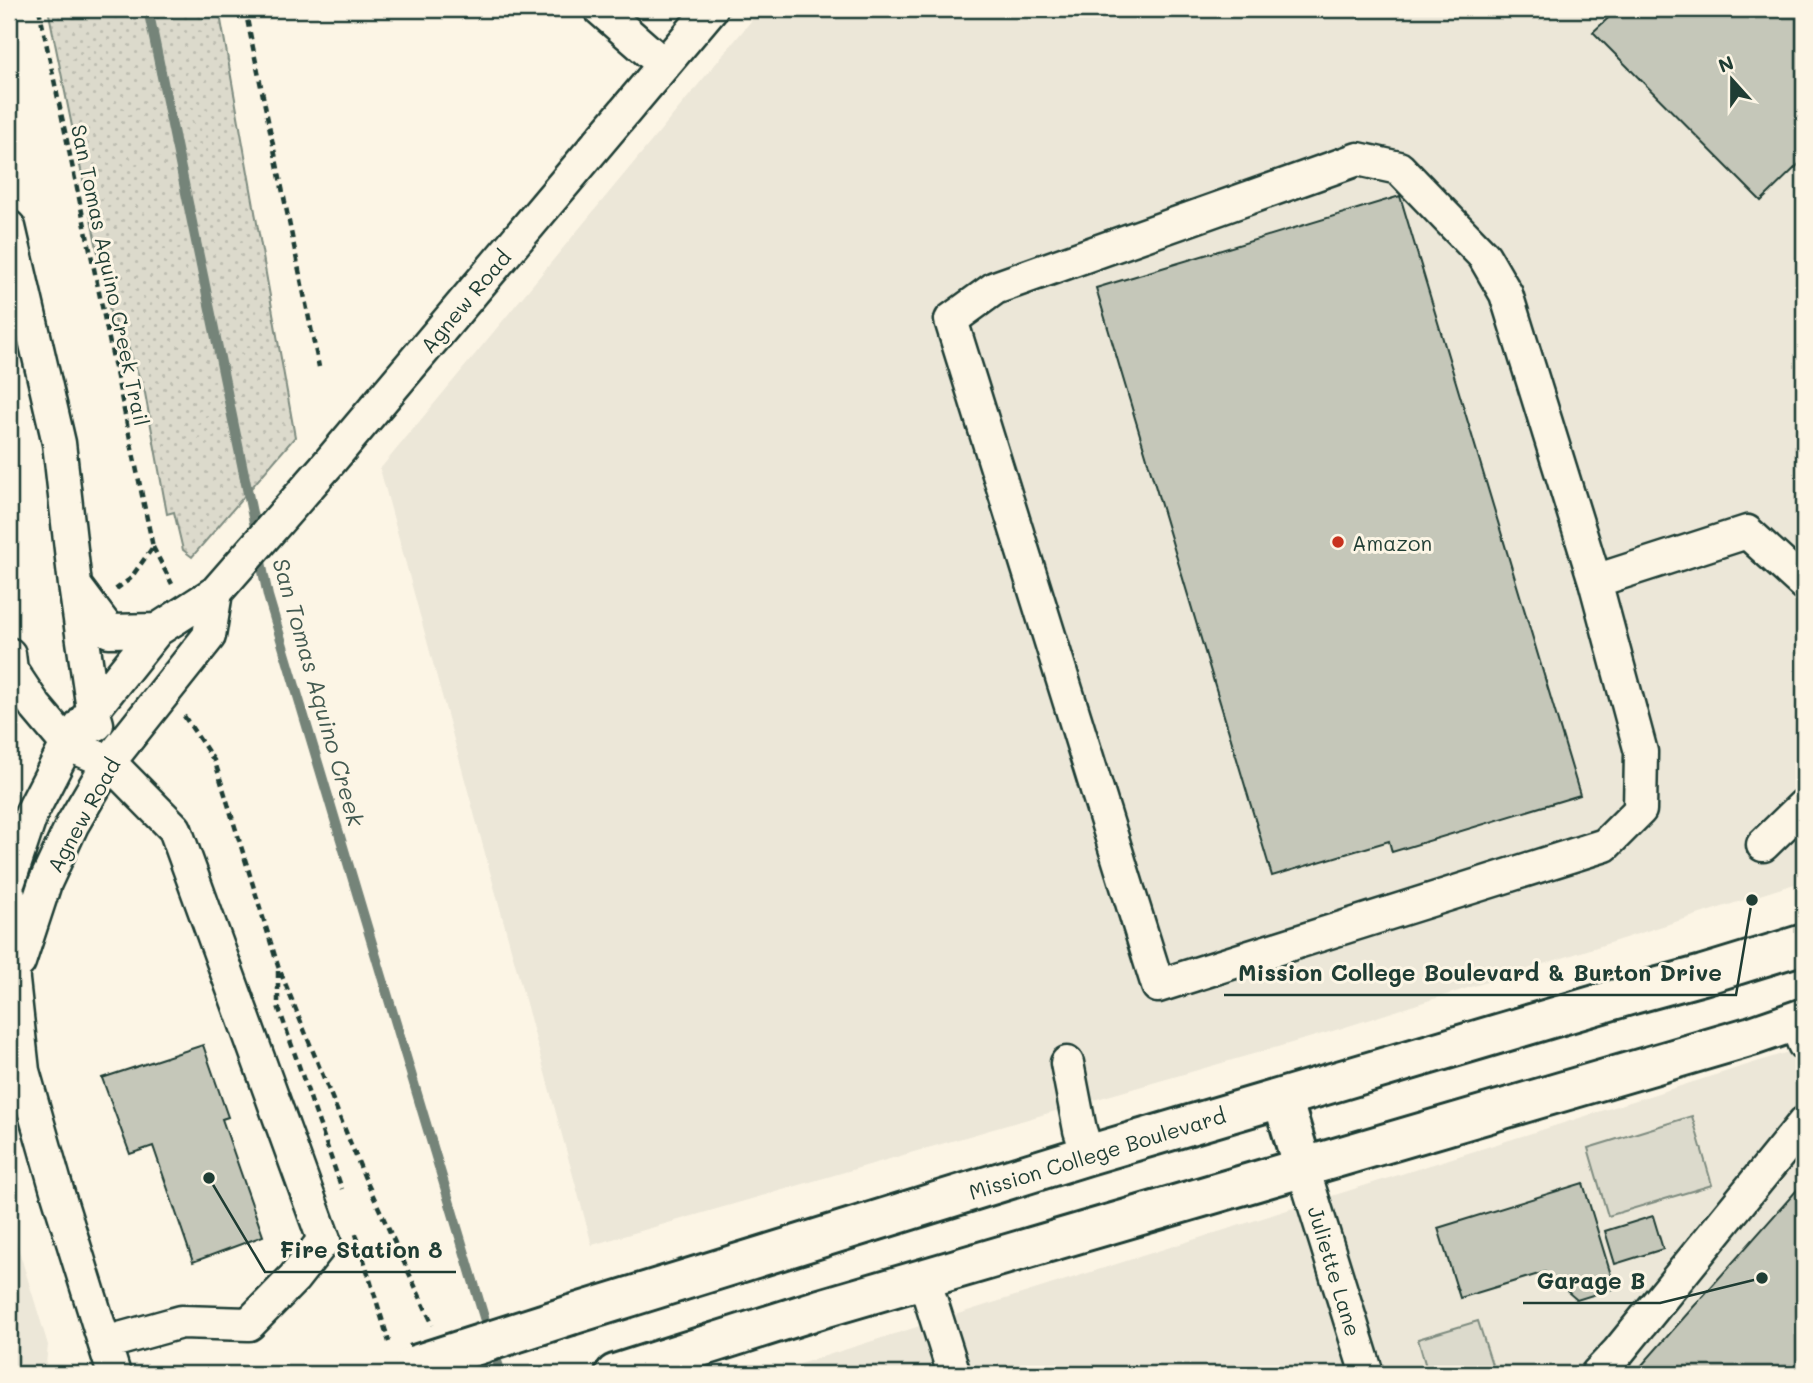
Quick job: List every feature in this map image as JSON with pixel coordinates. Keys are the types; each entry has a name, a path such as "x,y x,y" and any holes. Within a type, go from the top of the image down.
{"main road":[{"name":"Mission College Boulevard","path":"409,1354 571,1315 1087,1155 1804,944"},
{"path":"615,1374 924,1279 1740,1039 1801,1027"},
{"path":"1282,1098 1303,1168"}],"street":[{"path":"600,9 664,65"},
{"name":"Agnew Road","path":"9,881 32,812 67,744 93,710 158,630 216,592 327,465 711,9"},
{"path":"1358,159 1399,168 1484,256 1506,294 1595,581 1641,752 1640,810 1605,845 1158,986 951,320 995,288 1358,159"},
{"path":"9,228 59,443 93,710 109,762"},
{"path":"1595,581 1747,532 1804,584"},
{"path":"75,585 109,631 158,630"},
{"name":"Agnew Road","path":"13,1002 45,883 72,825 109,762 209,636 216,592"},
{"path":"9,654 10,670 35,706 67,744 109,762 175,830 324,1240 293,1278 249,1324 181,1322 105,1343"},
{"path":"1763,845 1804,805"},
{"name":"Agnew Road","path":"9,895 16,1073 58,1194 114,1374"},
{"path":"1067,1063 1087,1155"},
{"path":"1597,1374 1618,1352 1804,1123"},
{"name":"Juliette Lane","path":"1303,1168 1367,1374"},
{"path":"924,1279 954,1374"}],"path":[{"name":"San Tomas Aquino Creek Trail","path":"39,9 153,548 171,582 190,609"},
{"path":"245,9 319,367"},
{"path":"109,631 113,592 130,579 153,548"},
{"path":"178,707 215,762 278,966 364,1176 409,1354"},
{"path":"278,966 278,1006 345,1198"},
{"path":"353,1224 409,1354"}],"shaded area":[{"path":"48,9 219,9 295,437 192,557 183,550 174,512 167,514 145,393 129,349 110,312"},
{"path":"761,9 1804,9 1804,881 1336,1030 592,1245 380,469"},
{"path":"1804,1047 1804,1374 768,1374"},
{"path":"1692,1116 1712,1185 1608,1216 1588,1148"},
{"path":"9,1218 48,1345 45,1374 9,1374"},
{"path":"1478,1321 1495,1374 1428,1374 1418,1339"}],"building":[{"path":"1618,9 1804,9 1804,159 1761,201 1593,32"},
{"name":"Amazon","path":"1400,196 1580,795 1392,852 1389,841 1272,876 1096,288"},
{"path":"203,1045 228,1117 222,1119 263,1236 193,1262 153,1146 130,1154 102,1078"},
{"path":"1804,1182 1804,1374 1634,1374"},
{"path":"1583,1183 1615,1288 1577,1300 1545,1272 1460,1298 1438,1228"},
{"path":"1653,1216 1663,1249 1615,1264 1605,1231"}],"waterway":[{"name":"San Tomas Aquino Creek","path":"148,9 257,537"},
{"name":"San Tomas Aquino Creek","path":"259,552 268,596 489,1334"},
{"name":"San Tomas Aquino Creek","path":"493,1348 501,1374"}],"place":[{"name":"Amazon","path":"1338,542"},
{"name":"Mission College Boulevard & Burton Drive","path":"1752,900"},
{"name":"Fire Station 8","path":"209,1178"},
{"name":"Garage B","path":"1762,1278"}]}
